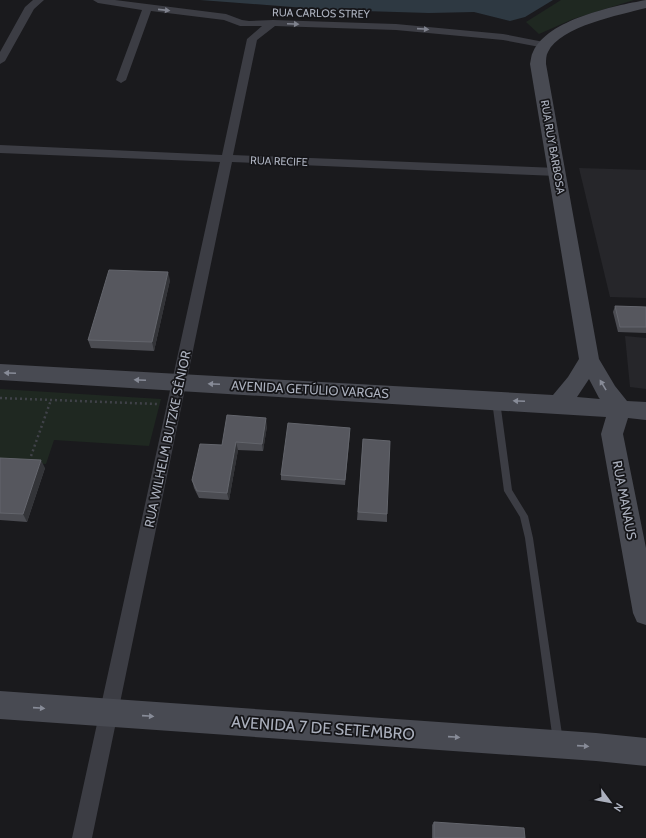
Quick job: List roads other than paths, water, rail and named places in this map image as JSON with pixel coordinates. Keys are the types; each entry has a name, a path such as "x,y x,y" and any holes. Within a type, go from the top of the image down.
{"main road":[{"path":"545,45 554,37 575,24 646,4"},
{"name":"RUA RUY BARBOSA","path":"545,45 540,53 538,64 589,359 607,392 620,408"},
{"path":"558,404 573,388 583,374 589,359"},
{"name":"AVENIDA GETÚLIO VARGAS","path":"0,372 496,400 646,411"},
{"name":"RUA MANAUS","path":"589,406 612,434"},
{"name":"RUA MANAUS","path":"620,408 612,434 646,613"},
{"name":"AVENIDA 7 DE SETEMBRO","path":"0,705 559,744 646,752"}],"street":[{"path":"0,61 28,3 39,0"},
{"name":"RUA CARLOS STREY","path":"98,0 147,8 226,17 240,23 262,25 273,23 433,30 503,37 545,45"},
{"path":"121,80 147,8"},
{"path":"240,23 252,39 273,23"},
{"name":"RUA WILHELM BUTZKE SÊNIOR","path":"82,838 252,39"},
{"name":"RUA RECIFE","path":"0,149 557,172"}],"lane":[{"path":"496,400 508,491 524,516 529,538 559,744"}]}
